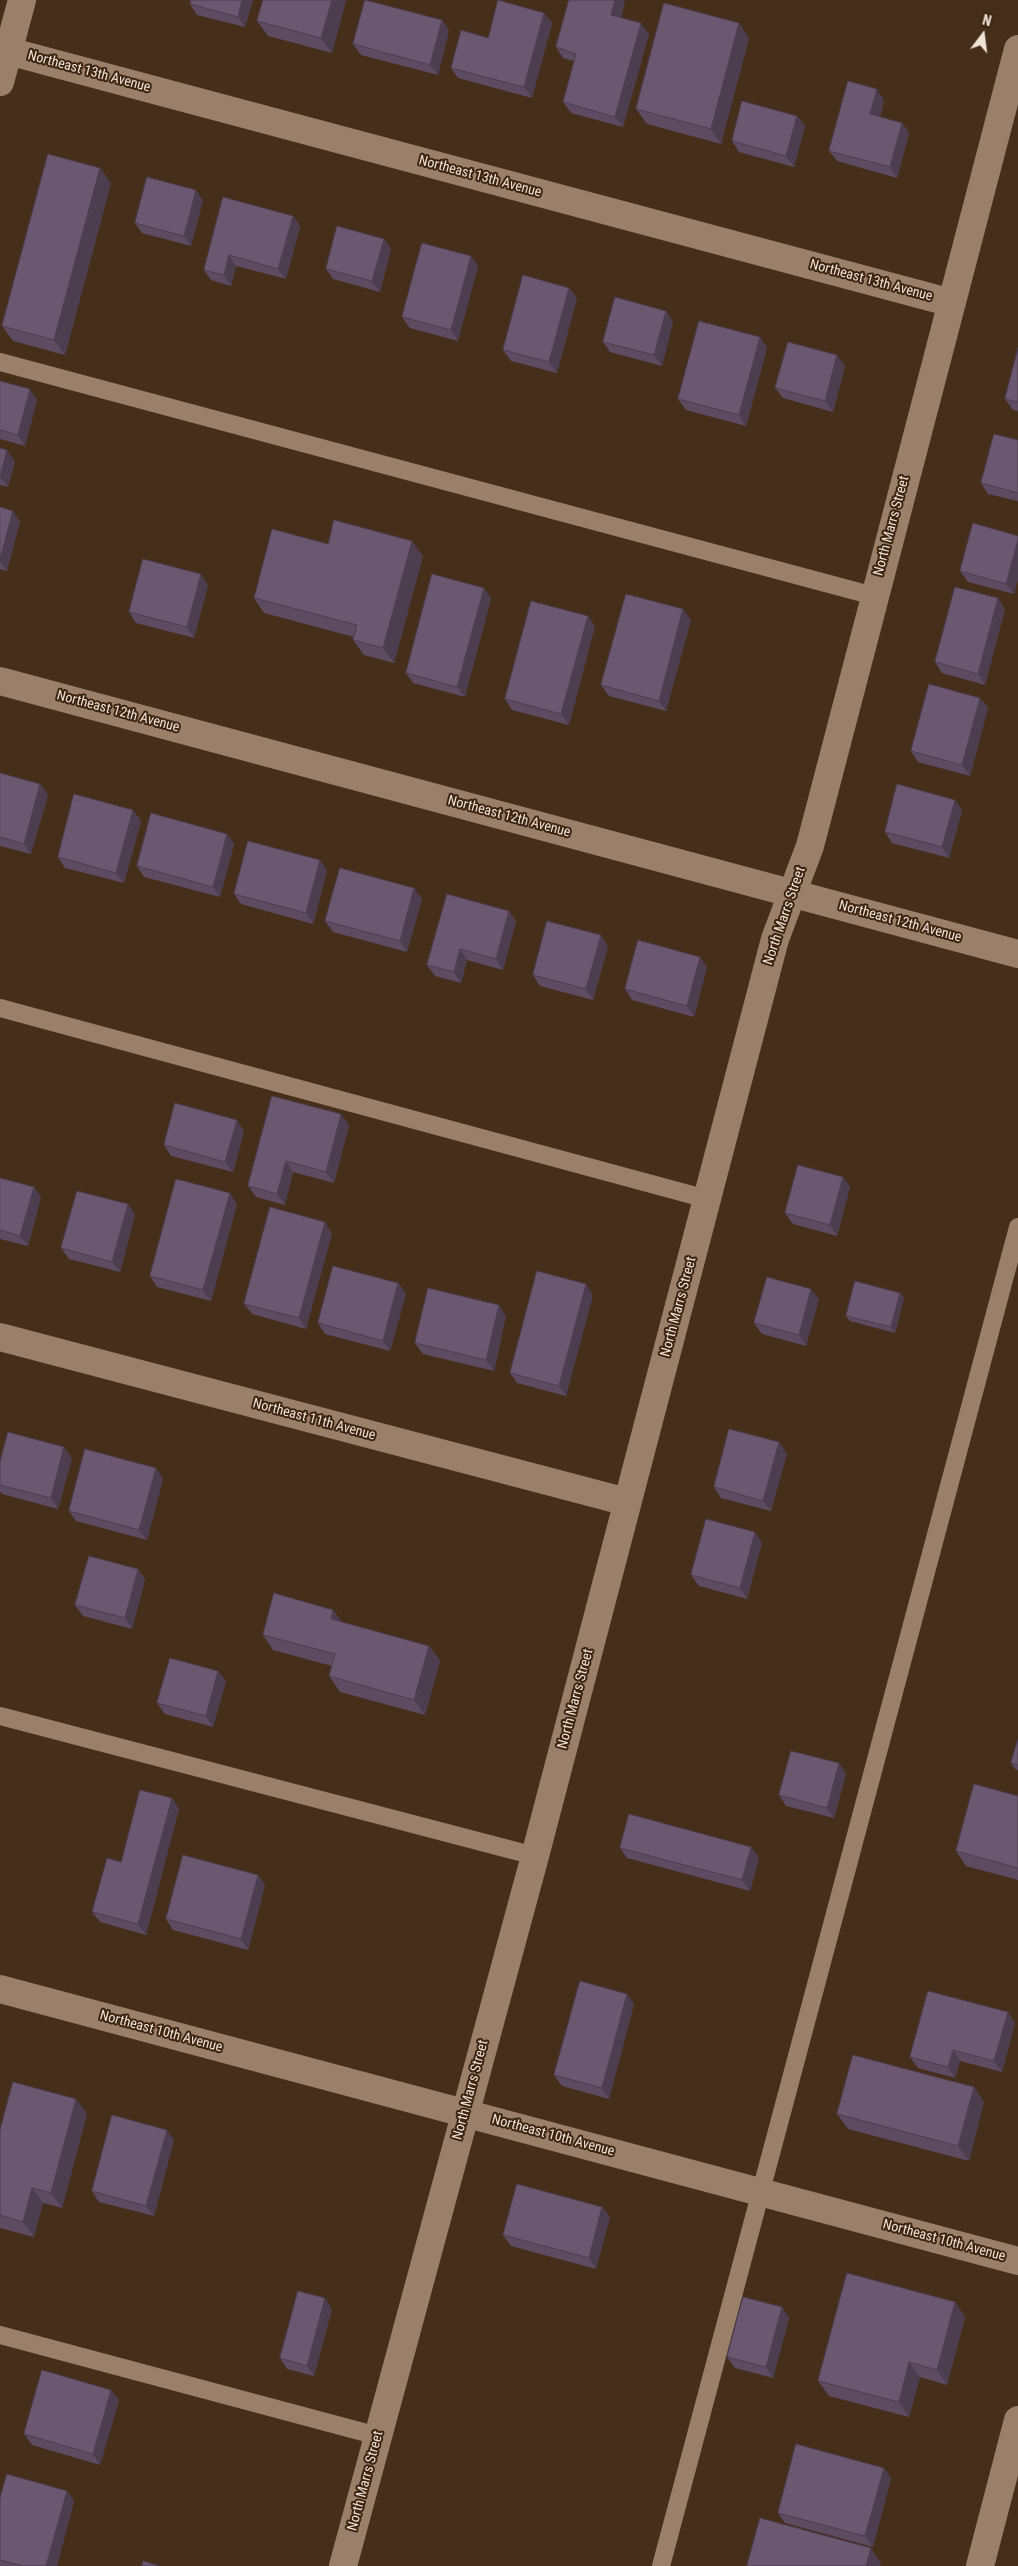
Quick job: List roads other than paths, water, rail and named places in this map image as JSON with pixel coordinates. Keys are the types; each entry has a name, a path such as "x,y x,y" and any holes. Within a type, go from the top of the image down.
{"street":[{"path":"0,82 22,0"},
{"name":"North Marrs Street","path":"343,2566 535,1856 775,940 810,846 1018,49"},
{"name":"Northeast 13th Avenue","path":"8,51 952,303"},
{"name":"Northeast 12th Avenue","path":"0,681 1018,954"},
{"name":"Northeast 11th Avenue","path":"0,1337 627,1502"},
{"name":"Northeast 10th Avenue","path":"0,1989 1018,2261"},
{"path":"980,2566 1018,2420"}],"lane":[{"path":"0,362 874,596"},
{"path":"0,1008 707,1199"},
{"path":"661,2566 1018,1227"},
{"path":"0,1716 535,1856"},
{"path":"0,2335 378,2436"}]}
